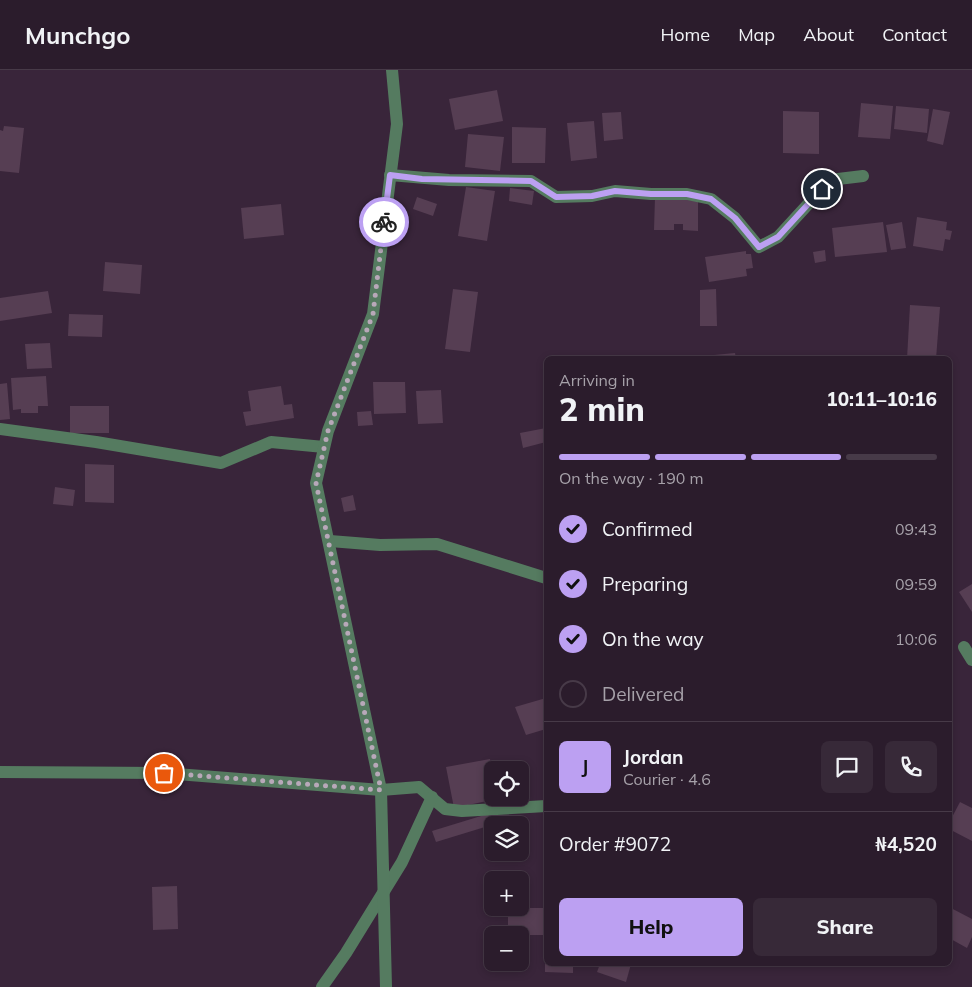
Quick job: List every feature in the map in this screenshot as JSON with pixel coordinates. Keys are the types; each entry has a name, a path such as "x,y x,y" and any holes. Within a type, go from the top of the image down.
{"street":[{"path":"386,987 381,790 330,541 316,483 328,431 373,314 397,124 392,70"},
{"path":"390,175 431,179 531,181 556,197 592,196 615,191 687,194 711,199 735,218 759,247 778,237 822,189 838,179 863,176"},
{"path":"0,429 96,442 221,463 271,442 324,447"},
{"path":"330,541 380,545 437,544 544,577"},
{"path":"964,647 972,660"},
{"path":"0,772 164,773 381,790 419,788 445,809 462,811 544,806"},
{"path":"322,987 383,895 402,862 432,797"}],"building":[{"path":"497,90 503,121 455,130 449,99"},
{"path":"861,103 893,106 890,139 858,137"},
{"path":"896,106 929,109 927,133 894,129"},
{"path":"933,109 950,112 943,145 927,141"},
{"path":"783,111 819,112 819,154 783,153"},
{"path":"621,112 623,139 604,141 602,113"},
{"path":"594,121 597,158 571,161 567,123"},
{"path":"4,126 24,128 19,173 0,171 0,130 3,131"},
{"path":"512,127 546,128 545,163 512,163"},
{"path":"468,134 504,137 500,171 465,167"},
{"path":"466,187 495,191 487,241 458,236"},
{"path":"510,188 534,191 532,205 509,201"},
{"path":"417,197 437,204 433,216 413,209"},
{"path":"655,197 698,201 698,231 683,230 683,224 674,224 674,230 654,230"},
{"path":"281,204 284,235 244,239 241,208"},
{"path":"917,217 947,222 946,230 952,231 950,240 945,239 943,251 913,246"},
{"path":"883,222 887,252 835,257 832,228"},
{"path":"902,222 906,248 891,250 886,225"},
{"path":"825,250 826,261 815,263 813,252"},
{"path":"746,251 746,254 751,254 753,268 746,269 747,276 709,282 705,257"},
{"path":"105,262 142,265 140,294 103,291"},
{"path":"453,289 478,292 470,352 445,349"},
{"path":"716,289 717,326 700,326 700,290"},
{"path":"48,291 52,313 0,321 0,298"},
{"path":"910,305 940,307 936,356 907,356"},
{"path":"69,314 103,315 102,337 68,336"},
{"path":"50,343 52,368 27,369 25,344"},
{"path":"735,353 736,356 704,356"},
{"path":"46,376 48,406 38,406 38,413 21,413 21,409 13,410 11,378"},
{"path":"373,382 405,382 406,413 374,414"},
{"path":"7,383 10,419 0,420 0,384"},
{"path":"281,386 284,405 292,404 294,418 246,426 243,412 251,411 248,391"},
{"path":"441,390 443,423 418,424 416,391"},
{"path":"70,406 109,406 109,433 70,433"},
{"path":"371,411 373,425 358,426 357,412"},
{"path":"544,428 544,443 523,448 520,433"},
{"path":"85,464 114,465 114,503 85,502"},
{"path":"55,487 75,490 73,506 53,504"},
{"path":"353,495 356,510 344,512 341,498"},
{"path":"972,584 972,612 959,592"},
{"path":"544,699 544,730 526,735 515,707"},
{"path":"490,759 490,761 484,761 484,802 454,808 446,767"},
{"path":"960,802 972,808 972,841 952,831 952,817"},
{"path":"494,812 495,816 484,816 484,827 436,842 432,831"},
{"path":"177,886 178,929 153,930 152,887"},
{"path":"529,908 544,908 544,935 529,935 529,926 508,926 508,916 529,916"},
{"path":"952,909 972,919 972,937 967,948 952,940"},
{"path":"545,966 573,966 573,973 545,972"},
{"path":"599,966 630,966 626,982 597,972"}],"way so far":[{"path":"164,773 381,790 330,541 316,483 328,431 373,314 384,222"}],"route":[{"path":"384,222 390,175 422,179 531,181 556,197 592,196 615,191 687,194 711,199 735,218 759,247 778,237 798,212 822,189"}]}
